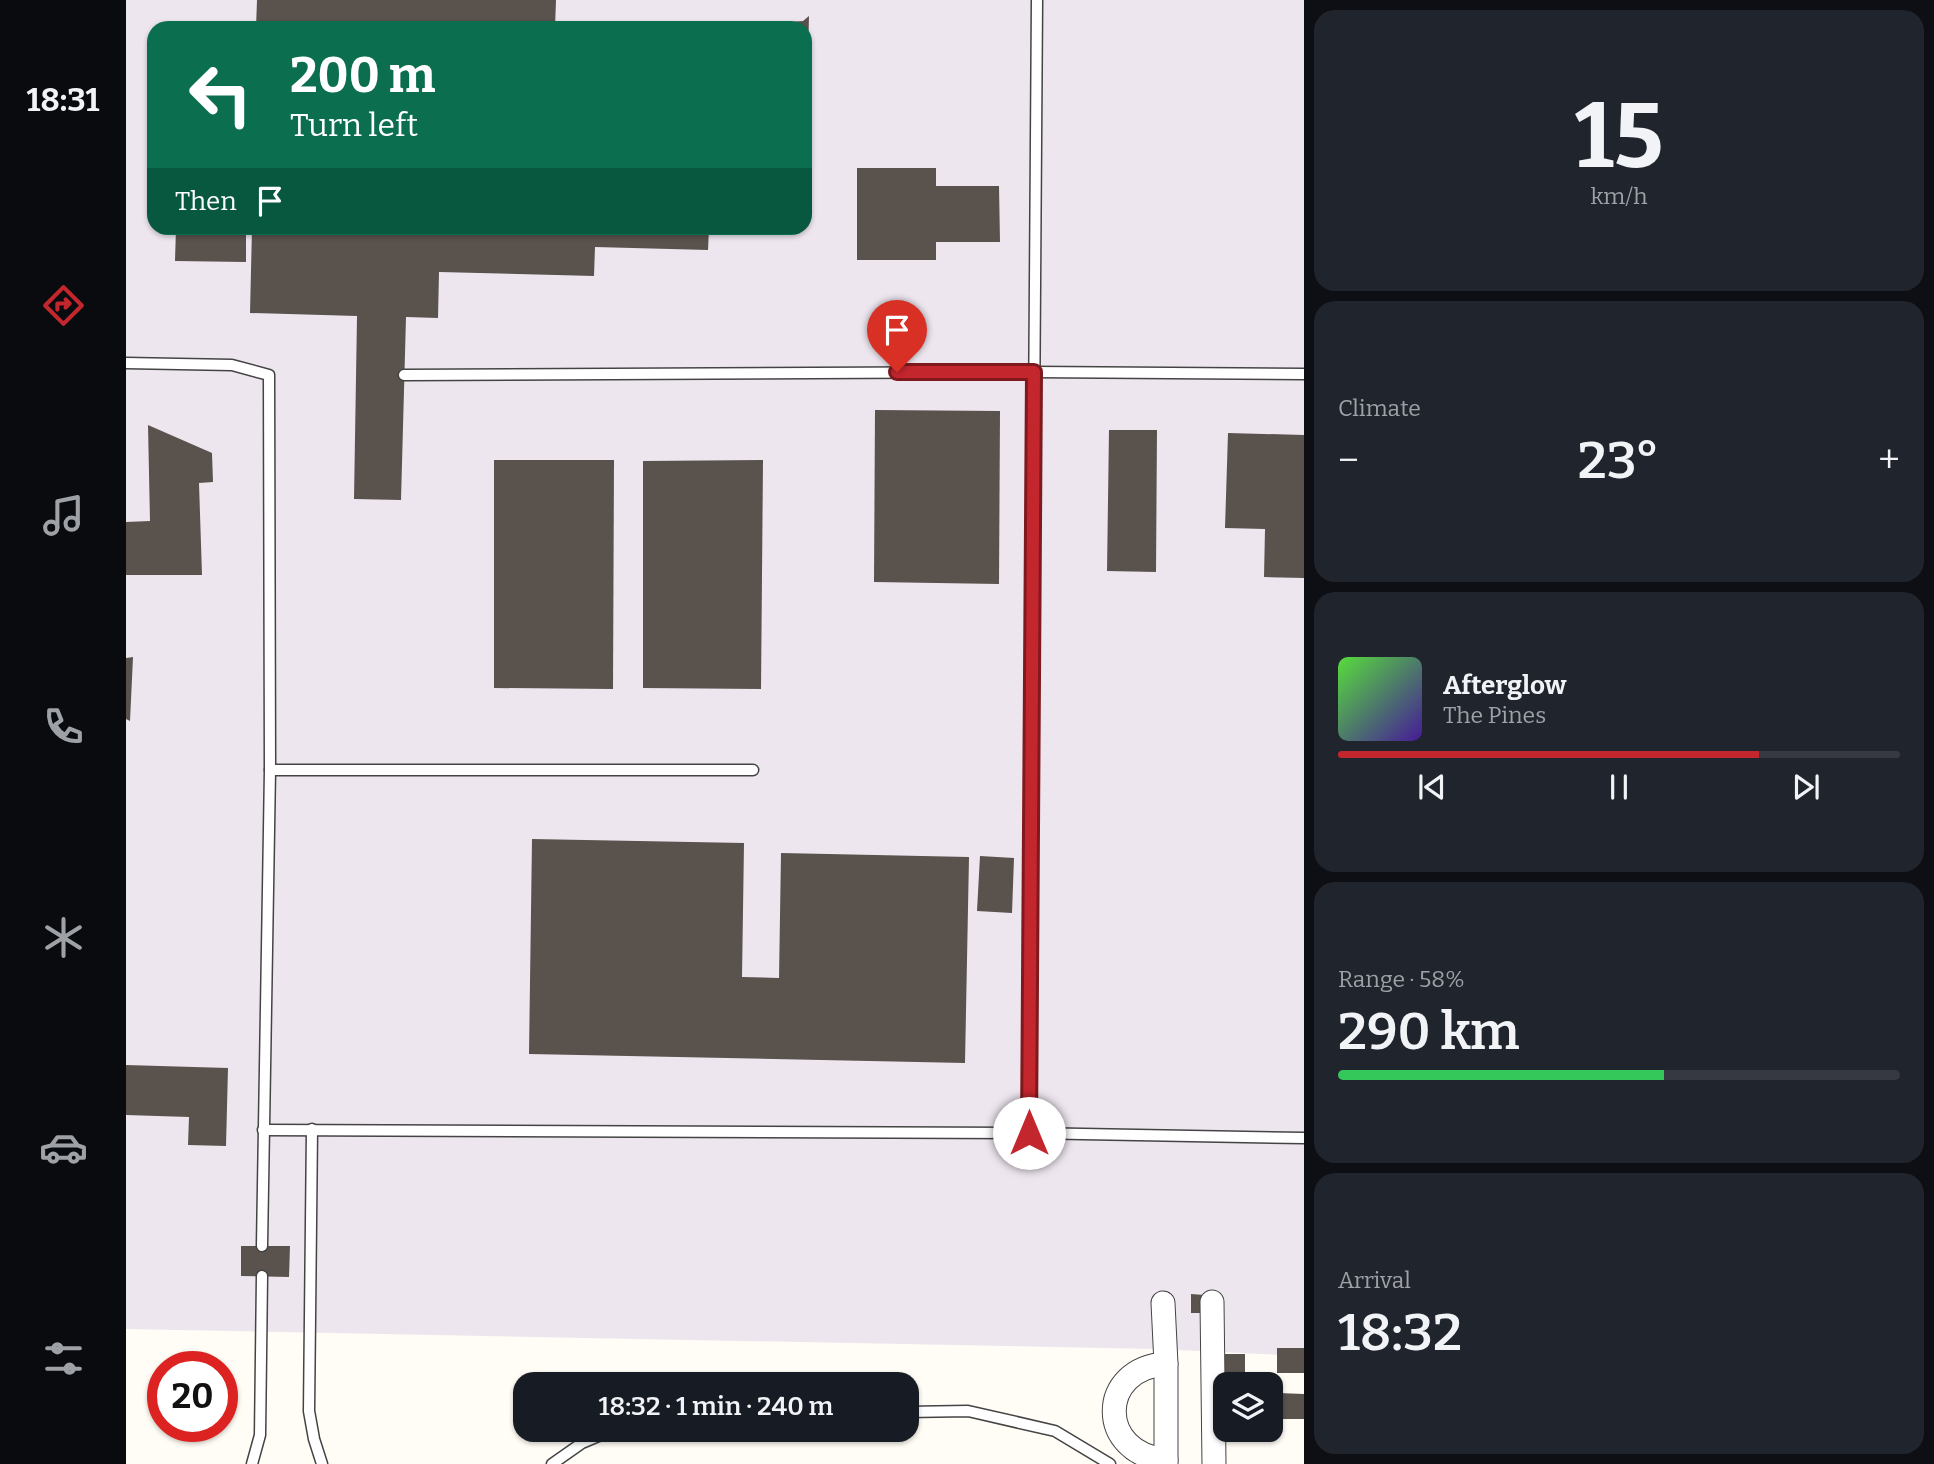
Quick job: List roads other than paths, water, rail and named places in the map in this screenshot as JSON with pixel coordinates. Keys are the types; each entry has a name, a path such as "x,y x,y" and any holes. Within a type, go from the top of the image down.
{"street":[{"path":"1212,1301 1214,1464"},
{"path":"1163,1303 1166,1364 1166,1462 1136,1452 1124,1441 1116,1427 1114,1411 1116,1396 1130,1376 1151,1365 1166,1364"}],"lane":[{"path":"1029,1133 1037,0"},
{"path":"126,363 232,365 269,375 270,770 262,1246"},
{"path":"404,375 1034,372 1304,374"},
{"path":"270,770 753,770"},
{"path":"263,1129 1029,1133 1304,1138"},
{"path":"313,1129 309,1411 322,1464"},
{"path":"252,1464 260,1434 262,1276"},
{"path":"919,1412 968,1411 1055,1431 1110,1464"},
{"path":"552,1464 584,1442"}]}
